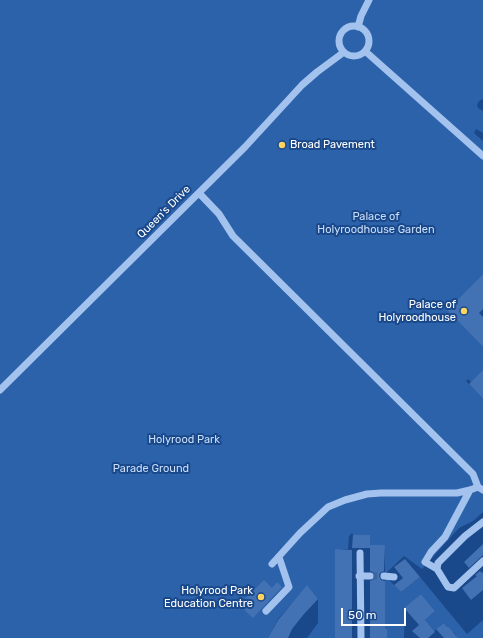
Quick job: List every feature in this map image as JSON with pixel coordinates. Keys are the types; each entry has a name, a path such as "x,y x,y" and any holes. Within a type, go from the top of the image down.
{"street":[{"path":"358,27 361,16 369,0"},
{"path":"347,27 358,27 366,32 369,43 361,54 355,56 349,55 344,52 339,45 339,39 347,27"},
{"path":"365,50 483,156"},
{"name":"Queen's Drive","path":"0,390 250,142 309,78 344,52"},
{"path":"199,193 219,214 233,236 473,474 480,489 457,492 382,492 367,494 345,500 328,507 300,533 272,564"},
{"path":"470,490 445,537 431,552 425,562 437,569 448,587 454,588 483,561"},
{"path":"437,569 438,563 465,536 483,522"},
{"path":"360,553 359,576 361,638"},
{"path":"266,611 290,587 279,557"},
{"path":"359,576 370,576"},
{"path":"384,576 394,576"}],"green space":[{"name":"Holyrood Park","path":"0,0 483,0 483,99 479,101 477,105 478,108 483,111 483,133 476,129 474,133 483,141 483,274 447,310 483,347 483,378 475,386 468,379 466,381 483,399 483,512 473,521 459,528 422,569 404,556 385,574 385,545 370,545 370,535 353,535 352,533 349,536 348,549 335,550 335,638 307,638 318,623 318,599 307,586 278,619 268,638 0,638"},
{"path":"420,577 467,634 483,620 483,638 456,638 457,637 454,632 452,633 448,626 447,627 444,623 434,631 425,620 435,611 421,594 405,608 404,638 387,638 385,629 385,610 382,598 385,598 385,592 383,592 383,581 385,581 385,578 388,579 401,592"}],"building":[{"name":"Palace of Holyroodhouse","path":"483,274 483,309 479,313 483,317 483,347 447,310"},
{"path":"483,370 483,399 469,384"},
{"path":"353,535 370,535 370,545 385,545 384,571 380,573 379,576 381,580 385,581 385,629 387,629 387,638 370,638 370,581 374,579 375,576 373,572 370,571 370,548 352,548"},
{"path":"483,544 483,555 469,568 464,562"},
{"path":"335,549 352,550 352,638 335,638"},
{"path":"405,559 420,577 401,592 394,585 403,578 394,567"},
{"path":"480,571 482,573 483,572 483,590 471,600 462,588 477,576 475,575"},
{"name":"Holyrood Park Education Centre","path":"264,580 272,588 277,582 282,587 253,618 239,605"},
{"path":"307,585 318,599 292,629 288,638 268,638 278,620"},
{"path":"421,594 435,611 425,620 435,632 428,638 420,638 412,631 419,625 404,608"},
{"path":"444,623 458,638 444,638 436,629"}],"tunnel":[{"path":"370,576 384,576"}],"place":[{"name":"Broad Pavement","path":"282,145"},
{"name":"Palace of Holyroodhouse","path":"464,311"},
{"name":"Holyrood Park Education Centre","path":"261,597"}],"park label":[{"name":"Palace of Holyroodhouse Garden","path":"376,223"},
{"name":"Parade Ground","path":"151,469"}]}
